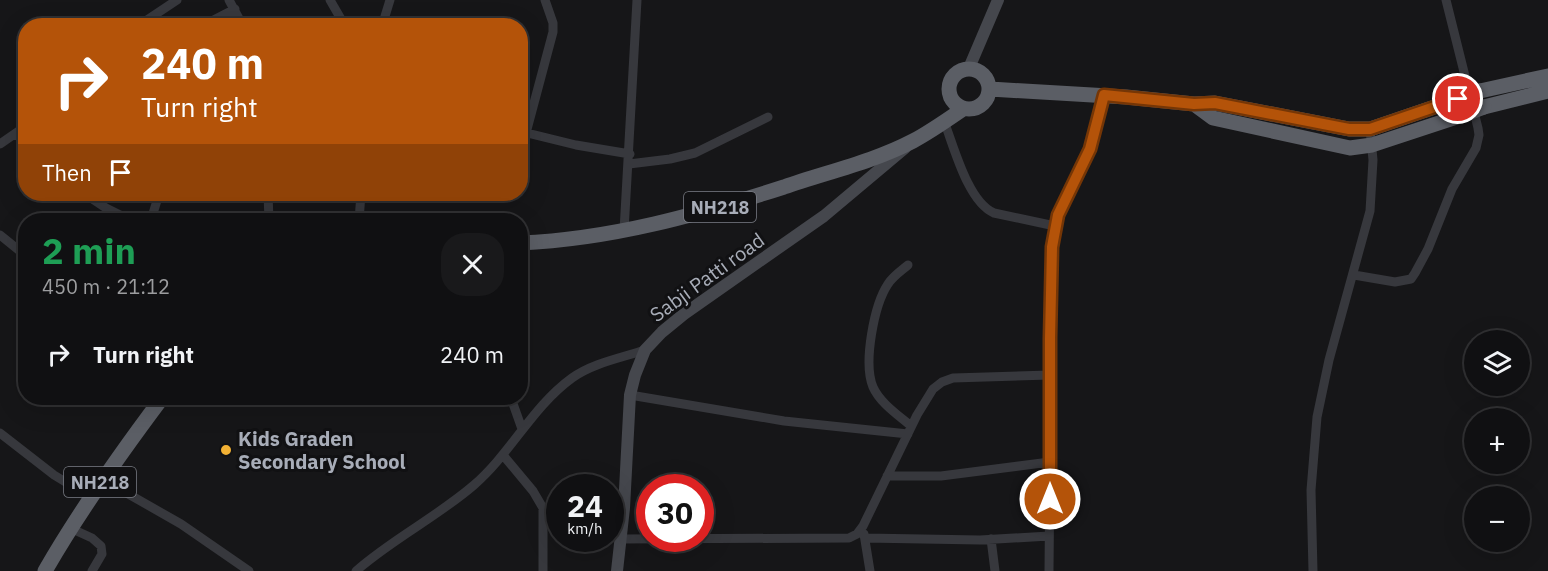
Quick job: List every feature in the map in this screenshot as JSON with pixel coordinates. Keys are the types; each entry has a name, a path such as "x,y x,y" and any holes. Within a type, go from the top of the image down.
{"highway":[{"path":"963,109 951,100 948,86 956,73 969,68 983,74 990,88 1104,95 1194,104 1215,103 1313,123 1349,129 1370,129 1480,91 1548,76"},
{"name":"NH218","path":"528,243 558,241 624,231 721,207 857,163 913,141 963,109 976,109 989,95 990,88"},
{"path":"1194,104 1213,118 1350,148 1372,145 1485,106 1548,91"},
{"name":"NH218","path":"45,571 102,478 157,405"}],"main road":[{"path":"969,68 998,0"},
{"name":"Sabji Patti road","path":"624,491 630,395 645,350 662,332 684,315 824,216 913,141"},
{"name":"Sabji Patti road","path":"617,571 619,552"}],"street":[{"path":"229,0 239,18"},
{"path":"330,0 340,18"},
{"path":"384,18 390,0"},
{"path":"528,116 554,32 545,0"},
{"path":"624,231 637,0"},
{"path":"1353,275 1395,282 1411,279 1421,264 1452,189 1478,141 1478,128 1446,0"},
{"path":"150,18 175,1"},
{"path":"218,18 235,9"},
{"path":"1049,571 1052,247 1055,226 1090,149 1104,95"},
{"path":"528,133 629,159 670,159 694,153 768,117"},
{"path":"944,121 972,191 986,210 1055,226"},
{"path":"1313,571 1311,490 1317,417 1329,360 1370,212 1373,160 1370,129"},
{"path":"0,144 16,133 18,136"},
{"path":"96,201 116,213"},
{"path":"0,236 18,250"},
{"path":"908,265 895,276 883,292 871,335 870,378 878,396 909,430"},
{"path":"356,571 371,558 464,494 497,464 534,415 572,378 598,365 645,350"},
{"path":"624,539 849,538 857,534 863,526 909,430 933,388 952,378 1050,375"},
{"path":"630,395 784,421 909,430"},
{"path":"513,405 522,429"},
{"path":"0,433 54,475 90,497"},
{"path":"503,455 533,491 543,508 543,571"},
{"path":"887,476 941,476 1050,462"},
{"path":"102,478 181,524 249,571"},
{"path":"863,526 870,571"},
{"path":"70,528 92,538 101,546 102,554 92,571"},
{"path":"865,538 991,539 1049,536"},
{"path":"991,539 994,571"}],"place":[{"name":"Kids Graden Secondary School","path":"226,450"}],"route":[{"path":"1050,499 1052,247 1058,215 1090,149 1104,95 1194,104 1215,103 1349,129 1370,129 1458,99"}]}
